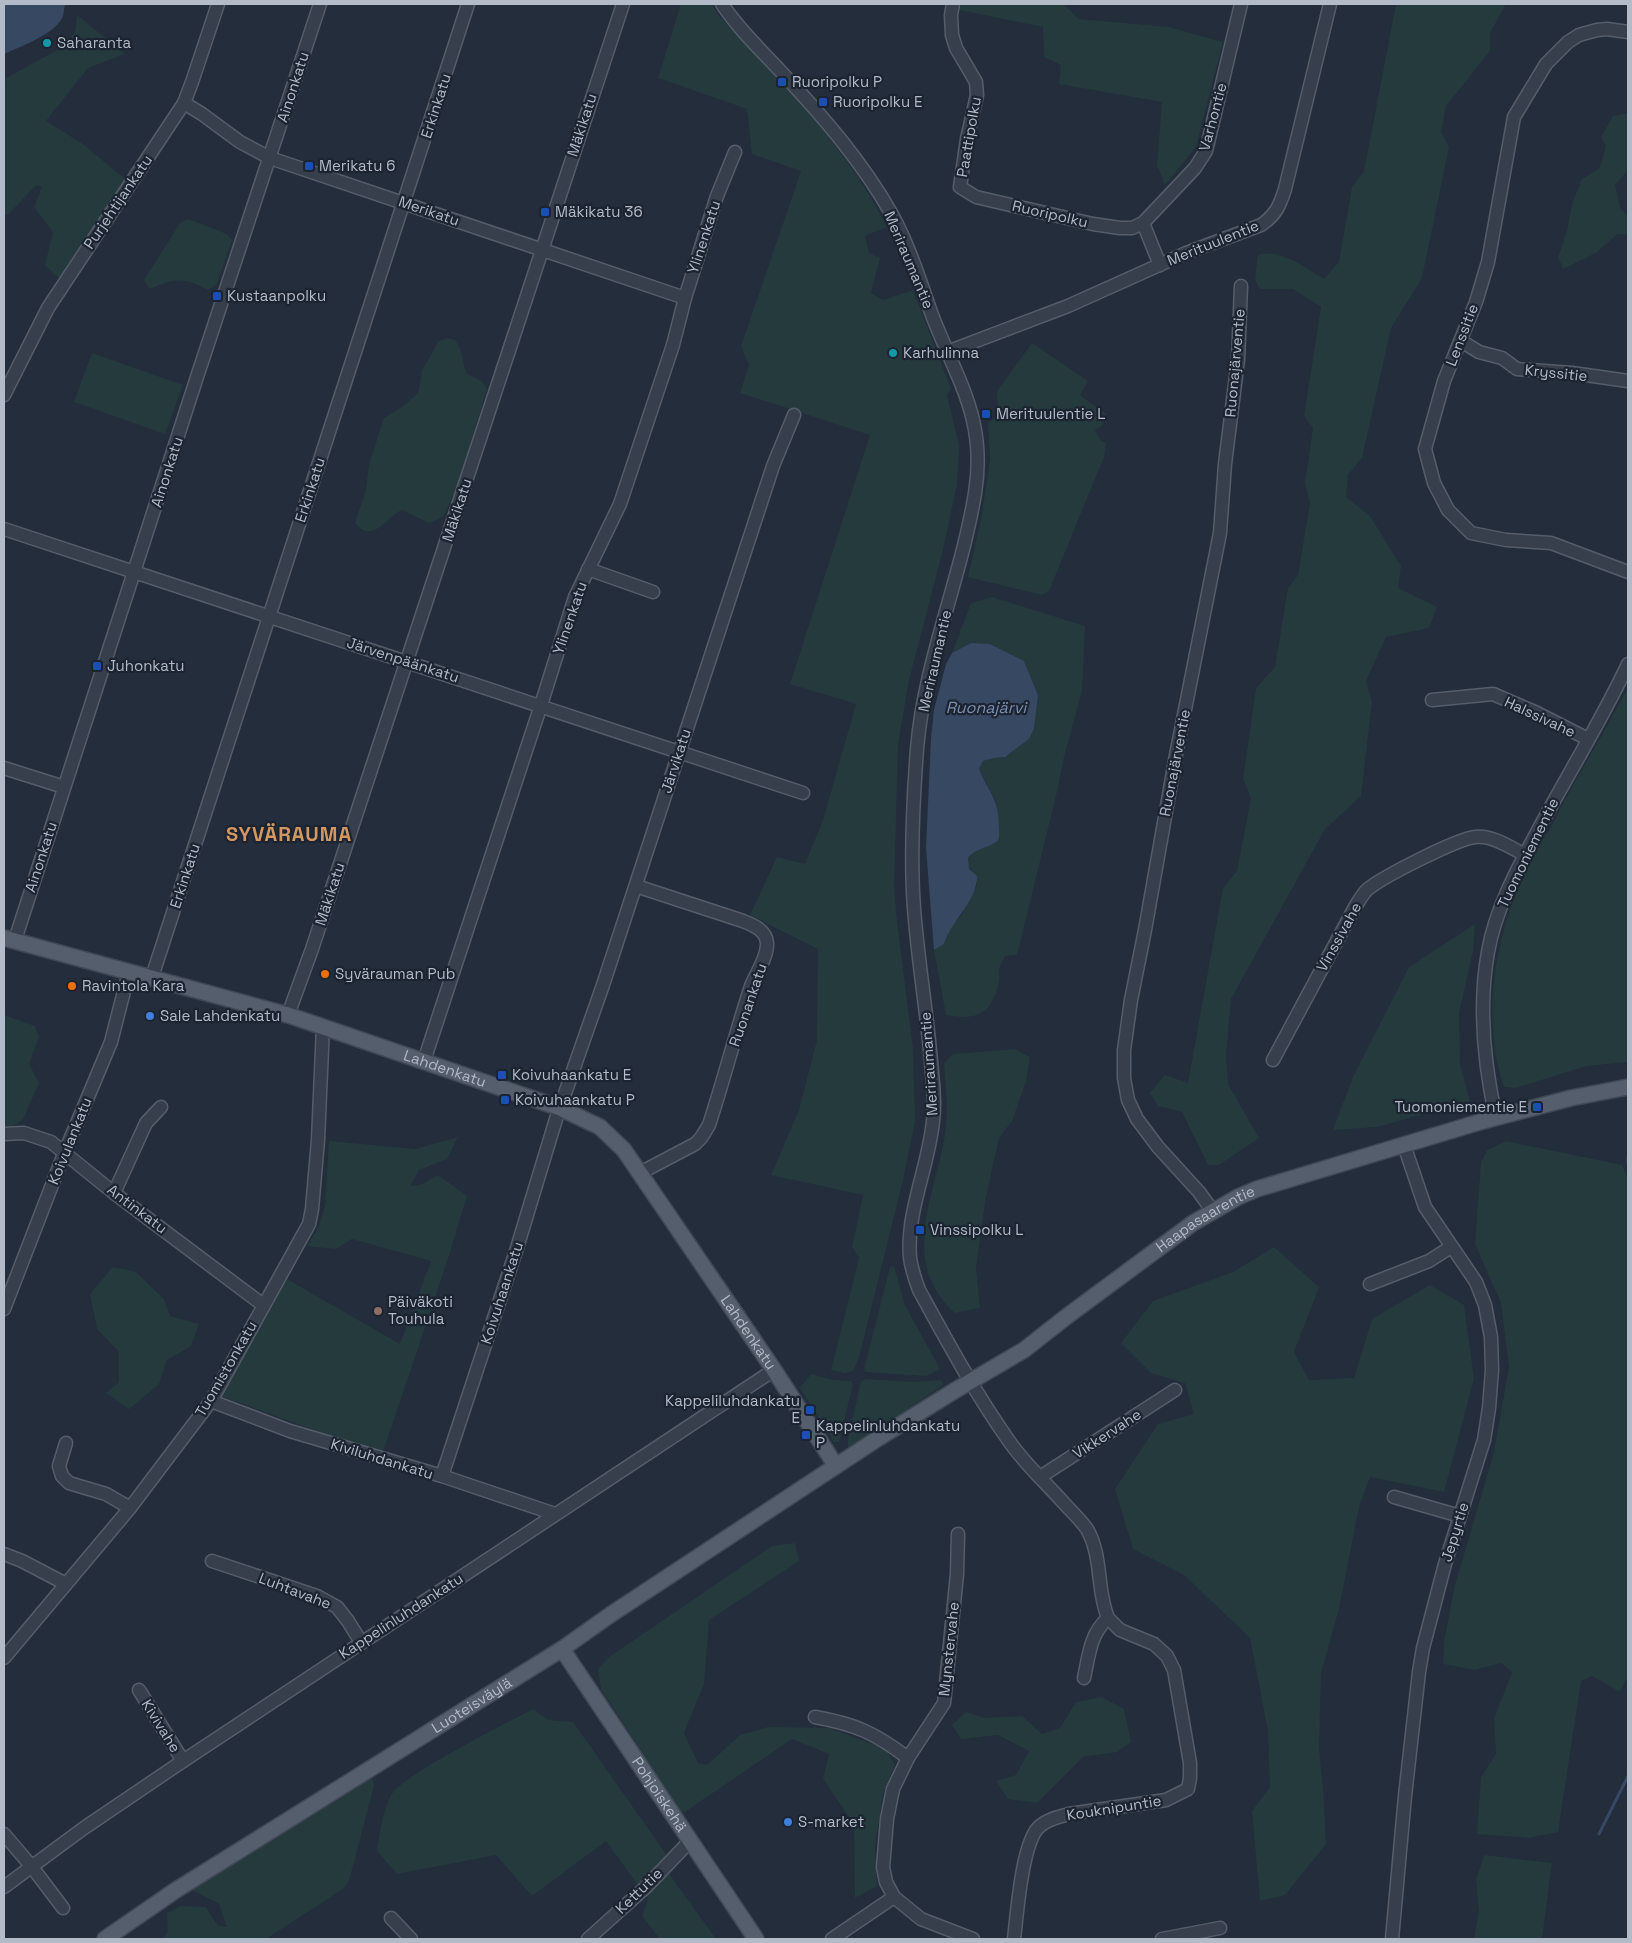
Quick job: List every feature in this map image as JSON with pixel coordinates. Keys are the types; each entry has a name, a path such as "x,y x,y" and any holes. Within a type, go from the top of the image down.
{"main road":[{"name":"Lahdenkatu","path":"9,939 323,1026 560,1108 600,1127 624,1150 774,1370 836,1466"},
{"name":"Haapasaarentie","path":"836,1466 970,1381 1024,1350 1136,1264 1212,1210 1256,1189 1496,1118 1571,1098 1628,1087"},
{"name":"Luoteisväylä","path":"105,1939 176,1890 562,1649 626,1604 836,1466"},
{"name":"Pohjoiskehä","path":"562,1649 756,1939"}],"street":[{"name":"Purjehtijankatu","path":"4,395 48,308 184,103 218,4"},
{"name":"Ainonkatu","path":"9,939 64,787 320,4"},
{"name":"Erkinkatu","path":"152,978 468,4"},
{"name":"Mäkikatu","path":"288,1015 312,949 405,661 466,484 623,4"},
{"name":"Meriraumantie","path":"722,4 856,158 880,194 897,226 965,391 974,419 978,454 976,491 966,540 928,684 917,746 913,881 917,936 933,1076 934,1122 909,1239 912,1273 919,1290 970,1381"},
{"name":"Paattipolku","path":"953,4 951,15 952,35 956,48 976,82 976,94 960,187"},
{"name":"Varhontie","path":"1143,224 1195,168 1206,151 1241,4"},
{"name":"Merituulentie","path":"948,352 1068,306 1160,265 1261,225 1271,218 1279,209 1285,189 1330,4"},
{"name":"Lenssitie","path":"1628,32 1607,29 1597,30 1579,35 1568,42 1546,64 1514,117 1488,262 1461,341 1444,381 1425,449 1434,483 1448,510 1471,533 1506,540 1551,543 1628,572"},
{"name":"Merikatu","path":"184,103 240,142 270,158 685,298"},
{"name":"Ylinenkatu","path":"424,1060 575,597 620,504 673,345 685,298 717,196 735,152"},
{"name":"Ruoripolku","path":"960,187 976,198 1093,224 1132,228 1143,224"},
{"path":"1143,224 1160,265"},
{"name":"Ruonajärventie","path":"1212,1210 1199,1192 1158,1147 1137,1119 1128,1100 1124,1078 1124,1050 1131,1000 1174,764 1220,533 1225,464 1238,360 1241,286"},
{"name":"Kryssitie","path":"1461,341 1479,352 1502,358 1518,369 1572,373 1628,381"},
{"name":"Järvikatu","path":"560,1108 636,886 773,466 794,415"},
{"name":"Järvenpäänkatu","path":"4,529 803,793"},
{"path":"588,569 653,592"},
{"name":"Tuomoniementie","path":"1496,1118 1485,1057 1483,1000 1488,952 1494,927 1525,855 1628,664"},
{"name":"Halssivahe","path":"1432,700 1493,694 1537,713 1588,740"},
{"path":"4,768 64,787"},
{"name":"Vinssivahe","path":"1272,1060 1355,907 1367,890 1387,877 1458,842 1476,837 1496,840 1525,855"},
{"name":"Ruonankatu","path":"636,886 743,921 754,926 764,934 767,943 752,985 709,1125 701,1138 688,1149 640,1173"},
{"name":"Koivulankatu","path":"4,1309 64,1154 111,1042 129,972"},
{"name":"Tuomistonkatu","path":"4,1658 130,1508 211,1401 309,1224 318,1140 323,1026"},
{"path":"114,1192 146,1123 161,1106"},
{"name":"Koivuhaankatu","path":"442,1476 517,1248 560,1108"},
{"name":"Antinkatu","path":"4,1134 24,1133 51,1142 64,1154 263,1305"},
{"name":"Jepyrtie","path":"1392,1939 1409,1750 1419,1672 1433,1611 1484,1440 1492,1370 1492,1337 1485,1305 1476,1282 1425,1207 1404,1146"},
{"path":"1370,1284 1429,1261 1451,1247"},
{"name":"Kappelinluhdankatu","path":"4,1887 84,1828 183,1761 774,1370"},
{"path":"970,1381 1009,1441 1086,1529 1093,1542 1098,1561 1103,1606 1108,1618 1098,1626 1092,1642 1084,1678"},
{"name":"Vikkervahe","path":"1040,1477 1175,1390"},
{"name":"Kiviluhdankatu","path":"211,1401 290,1431 442,1476 555,1514"},
{"path":"66,1443 59,1466 62,1476 68,1483 106,1494 130,1508"},
{"path":"1394,1497 1460,1516"},
{"name":"Mynstervahe","path":"894,1897 886,1882 883,1867 883,1850 893,1789 908,1758 944,1703 957,1574 958,1534"},
{"path":"4,1554 22,1561 66,1584"},
{"name":"Luhtavahe","path":"212,1561 317,1596 337,1607 361,1642"},
{"name":"Kouknipuntie","path":"1014,1939 1028,1844 1038,1827 1054,1818 1069,1814 1166,1800 1188,1788 1190,1763 1174,1670 1167,1656 1154,1644 1120,1630 1108,1618"},
{"name":"Kivivahe","path":"139,1690 183,1761"},
{"path":"815,1717 844,1722 866,1731 885,1741 908,1758"},
{"path":"4,1834 63,1908"},
{"name":"Kettutie","path":"588,1939 646,1887 690,1842"},
{"path":"832,1939 894,1897 921,1919 973,1939"},
{"path":"391,1918 411,1939"},
{"path":"1162,1939 1220,1928"}],"green space":[{"path":"681,4 712,4 718,15 788,89 832,141 871,197 887,227 865,236 869,253 880,258 871,293 883,300 913,290 951,389 947,395 959,445 957,485 943,550 909,680 898,745 894,886 913,1049 915,1122 903,1180 859,1358 853,1371 845,1373 831,1370 859,1258 852,1247 863,1195 771,1175 799,1110 817,1040 818,949 750,915 777,857 805,864 823,820 856,704 790,684 870,435 740,393 749,365 741,346 801,171 752,154 747,109 658,78"},
{"path":"961,4 1064,4 1078,19 1169,27 1223,42 1196,147 1165,185 1157,165 1162,102 1059,84 1061,65 1044,57 1043,27 960,10"},
{"path":"1396,4 1506,4 1490,33 1490,51 1446,106 1441,132 1449,147 1422,278 1391,328 1362,458 1348,475 1346,497 1370,516 1401,566 1398,588 1437,607 1429,628 1386,637 1366,681 1372,702 1361,796 1325,829 1231,999 1226,1056 1228,1084 1259,1138 1219,1165 1208,1165 1182,1112 1158,1106 1150,1093 1165,1075 1188,1083 1223,888 1237,871 1251,798 1243,779 1256,688 1275,667 1288,588 1298,575 1310,503 1305,483 1313,428 1304,416 1321,307 1293,289 1260,289 1255,279 1258,255 1275,254 1284,257 1324,279 1339,262 1352,187 1364,171"},
{"path":"77,15 125,54 88,68 46,121 83,144 125,179 59,278 45,265 53,232 34,207 42,187 36,185 8,215 4,214 4,89 6,78 63,47 75,32"},
{"path":"1628,113 1628,170 1615,185 1621,210 1628,216 1628,235 1617,234 1596,253 1563,269 1558,257 1567,231 1572,204 1582,179 1600,168 1606,146 1601,137 1613,116"},
{"path":"188,219 227,234 232,240 217,284 208,290 179,280 150,289 144,280 180,223"},
{"path":"447,338 455,340 458,344 467,374 482,381 487,389 458,485 443,517 429,523 402,510 374,530 362,529 355,523 366,490 369,464 384,418 402,407 418,393 422,371 438,342"},
{"path":"1032,343 1088,381 1080,395 1106,414 1102,426 1095,430 1100,440 1106,443 1104,457 1049,591 1042,595 968,577 982,514 990,459 988,423 998,415 997,391"},
{"path":"92,353 183,385 165,434 74,402"},
{"path":"992,597 1085,626 1082,691 1064,757 1017,955 1005,956 999,968 996,993 987,1008 975,1016 957,1017 946,1015 934,950 944,944 948,931 962,914 977,885 969,869 968,858 977,850 997,841 996,802 979,769 983,761 1005,757 1029,739 1034,729 1038,695 1024,661 990,644 971,643 952,653 971,603"},
{"path":"1628,688 1628,1062 1586,1066 1516,1088 1504,1087 1497,1059 1493,1030 1493,1000 1495,971 1509,913 1531,859 1553,824"},
{"path":"1475,924 1473,951 1459,1013 1460,1064 1470,1101 1377,1127 1333,1130 1353,1077 1409,967"},
{"path":"4,1015 35,1026 39,1037 29,1064 39,1083 23,1119 12,1127 4,1127"},
{"path":"1015,1049 1030,1057 1026,1082 1012,1121 999,1138 985,1202 976,1268 980,1308 955,1313 938,1294 929,1274 924,1253 928,1208 946,1130 947,1102 944,1063 953,1054"},
{"path":"458,1137 447,1159 419,1170 410,1186 420,1185 438,1175 467,1196 446,1265 382,1455 221,1396 287,1279 400,1344 431,1261 352,1239 336,1249 307,1246 319,1226 325,1206 329,1141 415,1149"},
{"path":"1506,1141 1622,1165 1628,1180 1628,1676 1620,1692 1592,1676 1581,1681 1558,1832 1528,1838 1477,1834 1481,1777 1496,1754 1494,1719 1512,1672 1501,1663 1475,1670 1443,1664 1444,1641 1455,1585 1494,1452 1509,1367 1501,1303 1475,1244 1481,1163 1487,1150"},
{"path":"1274,1247 1319,1287 1294,1352 1309,1380 1354,1378 1372,1319 1430,1285 1464,1305 1474,1379 1444,1492 1370,1477 1359,1507 1339,1609 1321,1673 1319,1748 1326,1844 1285,1895 1260,1901 1252,1811 1270,1787 1268,1731 1250,1638 1184,1575 1133,1549 1115,1489 1158,1424 1194,1414 1185,1383 1151,1373 1121,1343 1153,1301 1233,1272"},
{"path":"894,1266 905,1305 940,1369 926,1376 866,1372 864,1370 890,1267"},
{"path":"113,1267 136,1272 164,1299 170,1316 199,1324 191,1346 167,1360 159,1384 129,1409 106,1393 119,1382 119,1352 97,1329 90,1294"},
{"path":"811,1374 834,1380 851,1381 853,1384 839,1442 834,1442 800,1388"},
{"path":"866,1379 915,1382 938,1380 942,1381 943,1385 848,1448 848,1440 861,1381"},
{"path":"795,1543 799,1561 709,1620 704,1684 684,1733 698,1763 707,1765 740,1735 768,1727 829,1728 885,1749 895,1765 883,1794 875,1846 877,1886 855,1898 854,1824 823,1779 829,1754 792,1739 682,1814 601,1689 598,1669 609,1657 772,1546"},
{"path":"1102,1697 1124,1709 1131,1742 1117,1752 1083,1757 1037,1803 1008,1799 996,1781 1016,1775 1029,1751 998,1735 961,1739 952,1725 966,1712 985,1718 1022,1716 1042,1734 1060,1728 1076,1702"},
{"path":"533,1709 548,1720 573,1722 666,1854 662,1864 716,1939 660,1939 642,1916 648,1899 606,1841 532,1896 496,1855 397,1874 377,1851 385,1808 391,1795 399,1786 434,1763"},
{"path":"372,1777 374,1786 349,1881 343,1889 266,1939 163,1939 168,1932 167,1913 180,1906 206,1907 218,1926 227,1927 219,1904 192,1890"},
{"path":"1484,1855 1552,1863 1542,1939 1474,1939 1479,1911 1476,1880"}],"water":[{"path":"4,4 65,4 63,16 54,28 37,39 4,54"},
{"name":"Ruonajärvi","path":"971,643 990,644 1024,661 1038,695 1034,729 1029,739 1005,757 983,761 979,769 995,802 999,818 999,837 996,842 975,852 968,858 969,869 977,876 973,894 944,944 934,950 926,848 934,710 946,664 952,653"}],"waterway":[{"path":"1599,1834 1628,1776"}],"place":[{"name":"Saharanta","path":"47,43"},
{"name":"Ruoripolku P","path":"782,82"},
{"name":"Ruoripolku E","path":"823,102"},
{"name":"Merikatu 6","path":"309,166"},
{"name":"Mäkikatu 36","path":"545,212"},
{"name":"Kustaanpolku","path":"217,296"},
{"name":"Karhulinna","path":"893,353"},
{"name":"Merituulentie L","path":"986,414"},
{"name":"Juhonkatu","path":"97,666"},
{"name":"Syvärauman Pub","path":"325,974"},
{"name":"Ravintola Kara","path":"72,986"},
{"name":"Sale Lahdenkatu","path":"150,1016"},
{"name":"Koivuhaankatu E","path":"502,1075"},
{"name":"Koivuhaankatu P","path":"505,1100"},
{"name":"Tuomoniementie E","path":"1537,1107"},
{"name":"Vinssipolku L","path":"920,1230"},
{"name":"Päiväkoti Touhula","path":"378,1311"},
{"name":"Kappeliluhdankatu E","path":"810,1410"},
{"name":"Kappelinluhdankatu P","path":"806,1435"},
{"name":"S-market","path":"788,1822"}],"district":[{"name":"SYVÄRAUMA","path":"289,834"}]}
